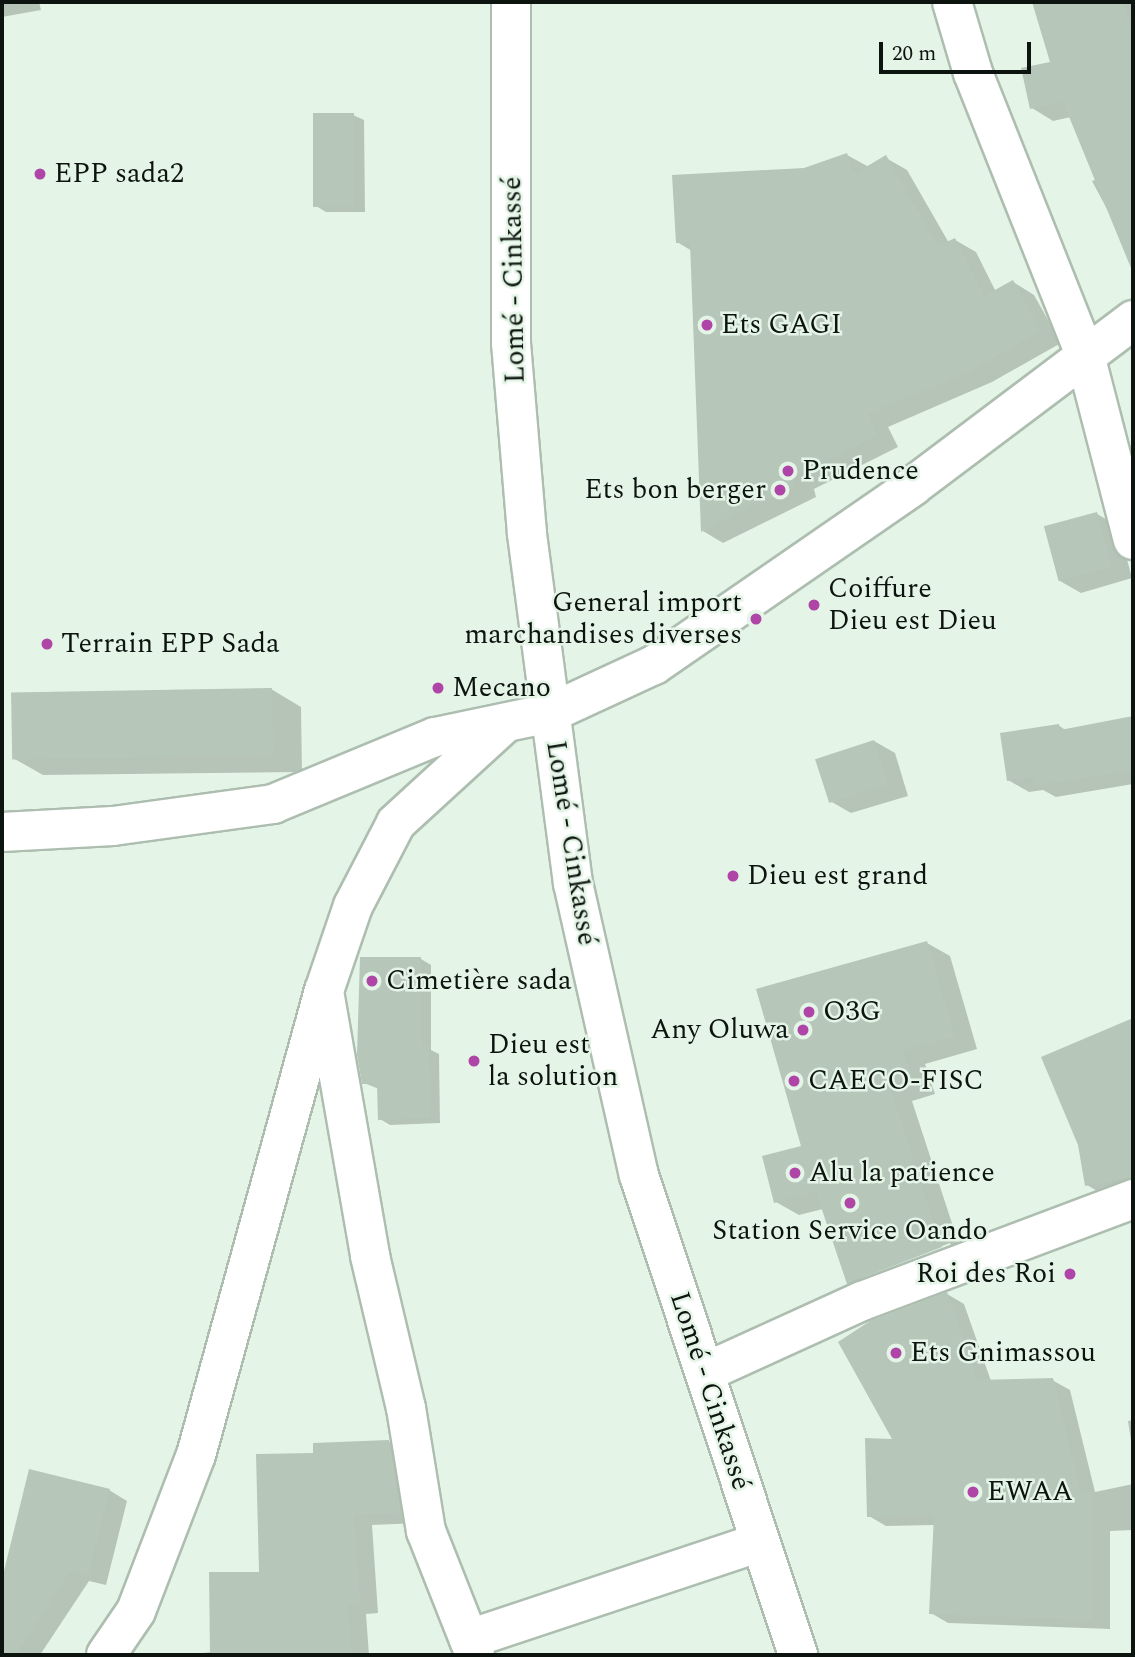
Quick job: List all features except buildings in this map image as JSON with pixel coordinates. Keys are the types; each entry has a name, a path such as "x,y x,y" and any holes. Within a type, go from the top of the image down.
{"main road":[{"name":"Lomé - Cinkassé","path":"511,2 511,343 527,534 573,883 639,1175 706,1372 758,1543 799,1655"},
{"path":"952,2 972,72 1085,355 1133,540"},
{"path":"2,832 113,826 273,804 435,737 550,713 654,665 913,486 1133,320"},
{"path":"106,1655 136,1611 196,1455 324,991 353,906 396,822 507,721"},
{"path":"324,991 370,1256 406,1408 426,1531 472,1647 758,1543"},
{"path":"706,1372 862,1301 1133,1199"}],"place":[{"name":"EPP sada2","path":"40,174"},
{"name":"Ets GAGI","path":"707,325"},
{"name":"Prudence","path":"788,471"},
{"name":"Ets bon berger","path":"780,490"},
{"name":"Coiffure Dieu est Dieu","path":"814,605"},
{"name":"General import marchandises diverses","path":"756,619"},
{"name":"Terrain EPP Sada","path":"47,644"},
{"name":"Mecano","path":"438,688"},
{"name":"Dieu est grand","path":"733,876"},
{"name":"Cimetière sada","path":"372,981"},
{"name":"O3G","path":"809,1012"},
{"name":"Any Oluwa","path":"803,1030"},
{"name":"Dieu est la solution","path":"474,1061"},
{"name":"CAECO-FISC","path":"794,1081"},
{"name":"Alu la patience","path":"795,1173"},
{"name":"Station Service Oando","path":"850,1203"},
{"name":"Roi des Roi","path":"1070,1274"},
{"name":"Ets Gnimassou","path":"896,1353"},
{"name":"EWAA","path":"973,1492"}]}
